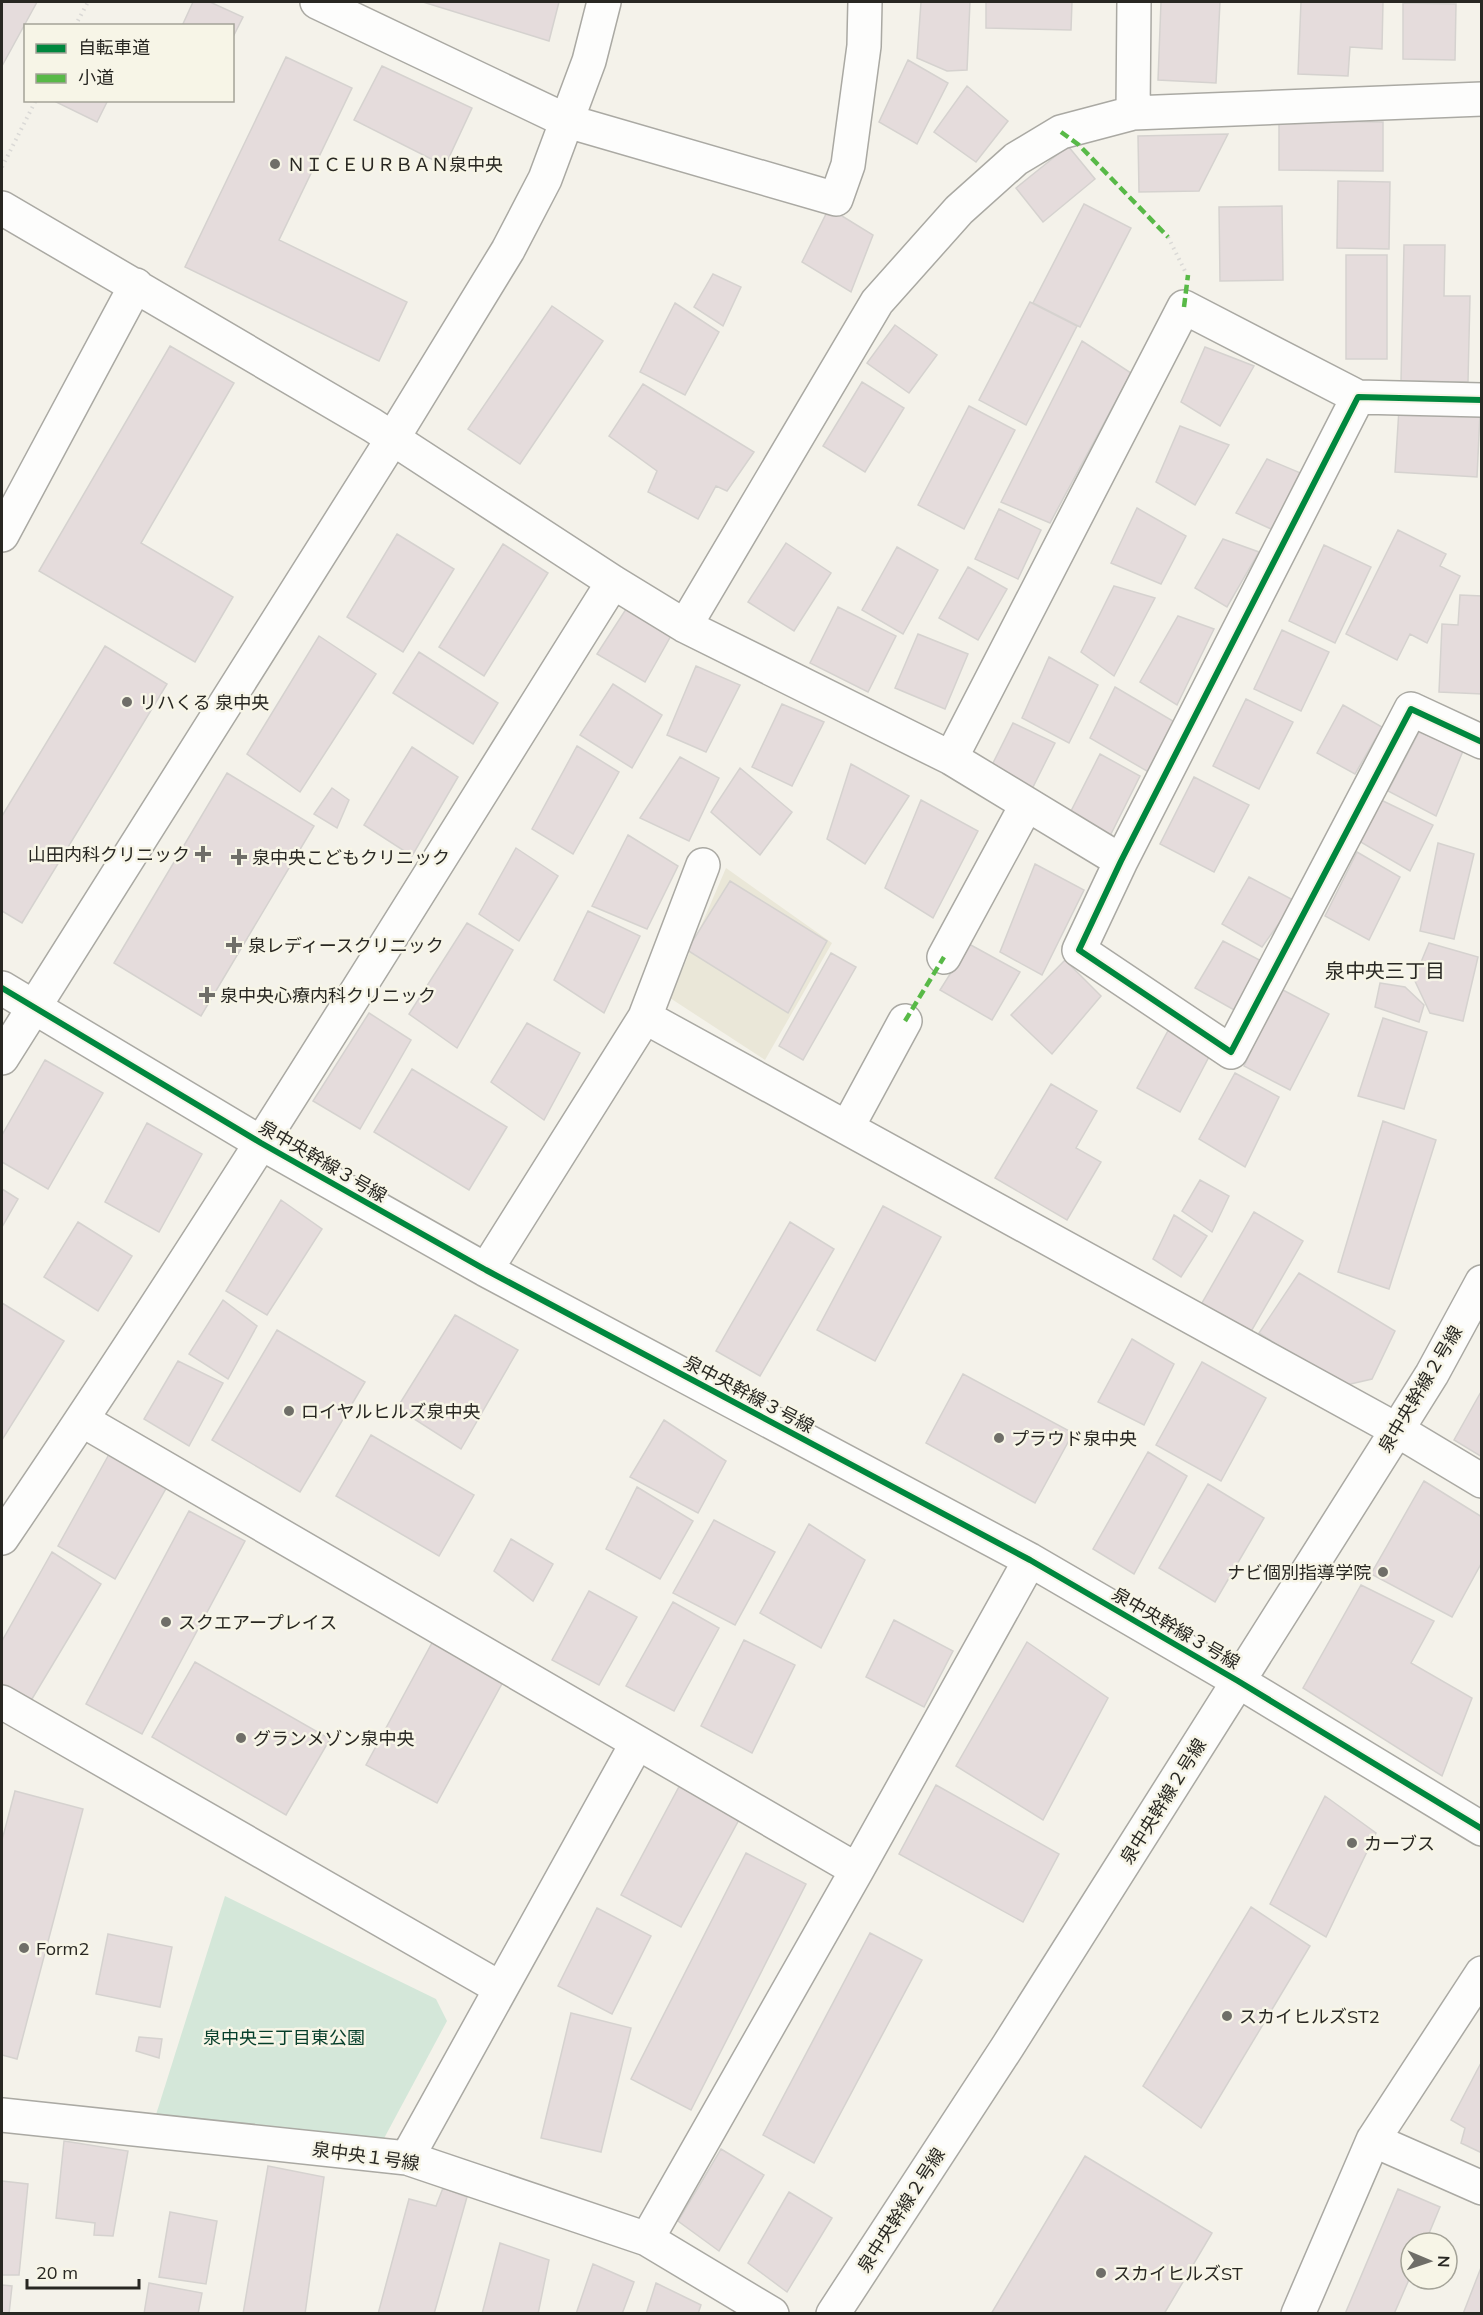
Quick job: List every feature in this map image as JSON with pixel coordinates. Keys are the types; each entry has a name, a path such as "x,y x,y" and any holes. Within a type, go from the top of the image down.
{"street":[{"path":"317,2 567,121 836,199 848,165 864,46 865,2"},
{"path":"2,1058 393,438 508,250 545,179 589,61 604,2"},
{"path":"1133,113 1134,2"},
{"path":"685,626 877,302 959,210 1016,159 1061,132 1133,113 1482,99"},
{"path":"2,208 393,438 613,582 685,626 951,758 1121,861"},
{"path":"2,535 136,285"},
{"path":"951,758 1184,307 1358,397 1482,400"},
{"path":"1358,397 1121,861 1079,950 1230,1052 1411,709 1482,742"},
{"path":"2,1538 82,1420 261,1143 613,582"},
{"path":"944,957 1027,804"},
{"path":"486,1270 645,1017 703,865"},
{"name":"泉中央幹線３号線","path":"2,988 261,1143 486,1270 1030,1560 1238,1681 1482,1829"},
{"path":"645,1017 1397,1430 1482,1481"},
{"path":"847,1128 905,1021"},
{"name":"泉中央幹線２号線","path":"833,2313 1008,2046 1397,1430 1432,1374 1482,1281"},
{"path":"82,1420 857,1870"},
{"path":"646,2239 857,1870 1030,1560"},
{"path":"2,1702 500,1988"},
{"path":"407,2158 637,1743"},
{"path":"1298,2313 1373,2140 1482,1973"},
{"name":"泉中央１号線","path":"2,2115 407,2158 646,2239 772,2313"},
{"path":"1373,2140 1482,2188"}],"path":[{"path":"76,24 88,2"},
{"path":"2,167 35,102"},
{"path":"1168,237 1188,275"}],"shaded area":[{"path":"726,868 832,943 765,1060 670,998"}],"green space":[{"name":"泉中央三丁目東公園","path":"225,1896 436,1999 447,2021 381,2144 154,2121"}],"building":[{"path":"2,2 37,2 24,24 2,66"},
{"path":"193,2 210,2 243,17 234,35 234,24 183,24"},
{"path":"423,2 559,2 549,41"},
{"path":"921,2 970,2 967,70 947,71 917,58"},
{"path":"986,2 1072,2 1071,30 986,28"},
{"path":"1161,2 1220,2 1216,83 1158,80"},
{"path":"1301,2 1383,2 1382,49 1350,47 1348,76 1298,74"},
{"path":"1403,3 1456,4 1455,60 1403,59"},
{"name":"ＮＩＣＥＵＲＢＡＮ泉中央","path":"286,57 352,88 279,240 407,302 379,361 185,267"},
{"path":"908,60 948,83 917,144 879,122"},
{"path":"382,66 472,108 445,166 354,120"},
{"path":"967,86 1008,121 976,162 934,132"},
{"path":"56,102 107,102 97,122"},
{"path":"1279,121 1383,122 1383,171 1279,170"},
{"path":"1228,134 1199,191 1139,192 1138,136"},
{"path":"1068,146 1095,179 1043,222 1016,188"},
{"path":"1338,181 1390,182 1389,249 1337,248"},
{"path":"1084,204 1131,228 1080,327 1033,303"},
{"path":"1282,206 1283,280 1220,281 1219,207"},
{"path":"829,208 873,235 851,292 802,262"},
{"path":"1404,245 1445,245 1444,296 1470,296 1468,382 1401,381"},
{"path":"1346,255 1387,255 1387,359 1346,359"},
{"path":"713,274 741,287 723,326 694,307"},
{"path":"1030,302 1077,326 1026,425 979,400"},
{"path":"675,303 719,332 685,395 640,372"},
{"path":"552,306 603,341 520,464 468,429"},
{"path":"895,325 937,355 909,393 867,363"},
{"path":"1082,341 1131,373 1050,523 1001,502"},
{"path":"170,346 234,383 141,543 233,597 195,662 39,571"},
{"path":"1205,347 1254,366 1220,426 1181,402"},
{"path":"862,382 904,408 865,472 823,446"},
{"path":"643,384 754,452 727,491 716,486 698,519 648,492 657,471 609,436"},
{"path":"969,406 1015,430 964,529 918,505"},
{"path":"1399,409 1480,414 1477,477 1395,472"},
{"path":"1180,426 1229,445 1195,505 1156,482"},
{"path":"1267,459 1303,474 1271,529 1236,513"},
{"path":"1137,508 1186,536 1161,584 1111,563"},
{"path":"999,509 1041,530 1018,579 975,559"},
{"path":"1398,530 1446,554 1440,566 1460,576 1427,643 1410,634 1397,660 1346,634"},
{"path":"397,534 454,569 403,652 347,617"},
{"path":"1223,539 1259,552 1227,607 1195,588"},
{"path":"786,543 831,573 794,631 748,602"},
{"path":"503,544 548,573 484,676 439,647"},
{"path":"1324,545 1371,567 1335,643 1289,621"},
{"path":"897,547 938,570 903,634 862,610"},
{"path":"968,567 1007,589 978,640 939,618"},
{"path":"1114,586 1155,598 1114,676 1081,652"},
{"path":"1460,595 1482,596 1482,694 1439,692 1442,624 1458,625"},
{"path":"628,606 672,634 645,682 597,654"},
{"path":"838,607 896,636 868,692 810,663"},
{"path":"1178,616 1214,629 1177,705 1140,682"},
{"path":"1282,630 1329,652 1301,711 1254,689"},
{"path":"918,634 968,654 945,709 895,688"},
{"path":"319,636 376,674 300,792 247,754"},
{"path":"105,646 167,684 22,923 2,911 2,816"},
{"path":"419,652 498,703 473,744 393,693"},
{"path":"1049,657 1098,685 1069,743 1022,718"},
{"path":"696,666 740,685 706,752 667,735"},
{"path":"613,684 662,715 632,768 580,735"},
{"path":"1115,687 1178,724 1152,774 1090,738"},
{"path":"1246,699 1293,722 1259,789 1213,766"},
{"path":"782,704 824,722 792,786 752,767"},
{"path":"1343,705 1382,727 1355,774 1317,753"},
{"path":"1013,723 1055,743 1031,791 989,771"},
{"path":"1419,732 1463,751 1436,816 1388,791"},
{"path":"577,746 619,772 573,854 532,829"},
{"path":"412,747 458,777 412,856 364,825"},
{"path":"1100,754 1140,776 1109,838 1068,817"},
{"path":"680,757 719,778 689,841 640,818"},
{"path":"851,764 909,796 865,864 827,839"},
{"path":"740,768 792,812 760,855 711,812"},
{"path":"227,773 314,826 201,1016 114,963"},
{"path":"1194,777 1249,805 1214,872 1160,844"},
{"path":"332,788 349,800 337,828 314,814"},
{"path":"1379,799 1433,825 1410,871 1359,841"},
{"path":"921,800 978,831 933,918 885,888"},
{"path":"628,835 678,866 647,929 592,906"},
{"path":"1438,843 1474,854 1454,939 1420,931"},
{"path":"516,848 558,876 519,941 479,914"},
{"path":"1357,852 1400,877 1369,940 1325,916"},
{"path":"1035,864 1084,890 1042,975 1000,952"},
{"path":"1249,877 1295,901 1262,947 1222,924"},
{"path":"730,881 827,941 788,1013 687,950"},
{"path":"588,911 640,936 604,1013 554,980"},
{"path":"467,923 513,950 457,1048 409,1014"},
{"path":"1223,941 1269,965 1236,1011 1195,988"},
{"path":"1429,943 1478,957 1463,1021 1430,1013 1414,979"},
{"path":"969,944 1020,972 992,1020 940,990"},
{"path":"831,953 856,967 803,1060 779,1046"},
{"path":"1065,960 1101,996 1052,1054 1011,1015"},
{"path":"1380,983 1405,987 1424,1005 1419,1022 1375,1007"},
{"path":"1281,989 1329,1014 1290,1090 1244,1066"},
{"path":"369,1013 411,1040 360,1129 313,1101"},
{"path":"1383,1018 1427,1032 1404,1109 1358,1096"},
{"path":"527,1023 580,1053 544,1120 491,1082"},
{"path":"1170,1027 1211,1053 1180,1112 1137,1088"},
{"path":"45,1060 103,1093 48,1189 2,1162 2,1135"},
{"path":"412,1069 507,1127 469,1190 374,1132"},
{"path":"1235,1073 1279,1097 1245,1167 1199,1139"},
{"path":"1051,1084 1097,1111 1076,1148 1101,1162 1067,1220 995,1178"},
{"path":"1383,1121 1436,1140 1389,1289 1338,1272"},
{"path":"147,1123 202,1154 159,1232 105,1202"},
{"path":"1200,1180 1229,1196 1212,1232 1182,1211"},
{"path":"2,1189 18,1199 2,1227"},
{"path":"281,1200 322,1229 267,1315 226,1291"},
{"path":"883,1206 941,1237 875,1361 817,1330"},
{"path":"1254,1212 1303,1241 1249,1335 1198,1310"},
{"path":"1174,1215 1207,1236 1181,1277 1153,1259"},
{"path":"78,1222 132,1256 98,1311 44,1277"},
{"path":"790,1222 834,1249 760,1376 716,1351"},
{"path":"1299,1273 1395,1331 1372,1379 1342,1386 1259,1333"},
{"path":"223,1300 257,1326 228,1379 189,1354"},
{"path":"2,1303 64,1341 2,1440"},
{"path":"455,1315 518,1350 461,1449 397,1408"},
{"name":"ロイヤルヒルズ泉中央","path":"277,1330 365,1382 300,1492 212,1440"},
{"path":"1132,1339 1174,1364 1144,1425 1098,1402"},
{"path":"178,1361 223,1383 189,1446 144,1419"},
{"path":"1202,1362 1266,1398 1221,1481 1156,1445"},
{"name":"プラウド泉中央","path":"963,1374 1073,1433 1035,1503 926,1443"},
{"path":"1482,1390 1482,1457 1454,1440"},
{"path":"664,1420 726,1461 698,1513 630,1477"},
{"path":"371,1435 474,1495 439,1556 336,1496"},
{"path":"112,1449 168,1485 115,1579 58,1546"},
{"path":"1148,1452 1187,1476 1134,1574 1093,1549"},
{"path":"1424,1481 1482,1517 1482,1562 1452,1617 1371,1574"},
{"path":"1208,1484 1264,1518 1215,1602 1159,1568"},
{"path":"637,1487 693,1521 660,1579 606,1549"},
{"name":"スクエアープレイス","path":"189,1511 245,1541 142,1734 86,1704"},
{"path":"714,1520 775,1552 735,1625 673,1593"},
{"path":"809,1524 865,1560 821,1648 760,1613"},
{"path":"511,1539 553,1564 533,1601 494,1571"},
{"path":"52,1552 101,1584 29,1704 2,1688 2,1641"},
{"path":"1361,1585 1434,1621 1411,1663 1472,1698 1442,1776 1303,1688"},
{"path":"589,1591 637,1617 599,1685 552,1660"},
{"path":"673,1602 719,1628 674,1711 626,1686"},
{"path":"894,1620 953,1651 924,1707 866,1677"},
{"path":"744,1640 795,1665 752,1753 701,1726"},
{"path":"433,1641 504,1680 437,1803 366,1765"},
{"path":"1027,1642 1108,1698 1043,1820 956,1766"},
{"name":"グランメゾン泉中央","path":"195,1662 330,1739 286,1815 152,1737"},
{"path":"681,1783 741,1816 681,1927 621,1895"},
{"path":"936,1785 1059,1854 1023,1922 899,1854"},
{"name":"Form2","path":"15,1791 83,1809 17,2059 2,2055 2,1840"},
{"path":"1325,1796 1376,1833 1326,1937 1270,1904"},
{"path":"746,1853 806,1884 691,2110 631,2079"},
{"name":"スカイヒルズST2","path":"1251,1907 1310,1946 1201,2128 1143,2086"},
{"path":"597,1908 651,1936 612,2014 558,1986"},
{"path":"870,1933 922,1960 814,2163 763,2135"},
{"path":"108,1934 172,1947 160,2007 96,1994"},
{"path":"571,2013 631,2028 601,2152 541,2138"},
{"path":"139,2037 162,2039 159,2058 136,2051"},
{"path":"1482,2061 1482,2153 1461,2143 1465,2128 1451,2120"},
{"path":"64,2141 128,2151 113,2236 94,2235 95,2223 56,2218"},
{"path":"721,2149 764,2175 719,2251 678,2221"},
{"name":"スカイヒルズST","path":"1085,2156 1212,2233 1164,2314 991,2314"},
{"path":"268,2166 324,2177 305,2314 243,2314"},
{"path":"2,2181 28,2184 19,2275 2,2275"},
{"path":"443,2188 467,2197 434,2314 378,2314 409,2199 436,2206"},
{"path":"1398,2189 1440,2207 1430,2231 1399,2231 1399,2291 1404,2291 1394,2314 1345,2314"},
{"path":"789,2192 832,2218 787,2292 748,2263"},
{"path":"170,2212 217,2221 206,2284 159,2277"},
{"path":"500,2243 549,2260 538,2314 482,2314"},
{"path":"593,2264 634,2282 622,2314 576,2314"},
{"path":"1482,2265 1482,2314 1463,2314"},
{"path":"149,2283 202,2293 198,2314 144,2314"},
{"path":"656,2283 701,2305 698,2314 646,2314"},
{"path":"2,2285 12,2286 9,2314 2,2314"}],"marked path":[{"path":"1061,132 1079,145 1168,237"},
{"path":"1184,307 1188,275"},
{"path":"905,1021 944,957"}],"cycle path":[{"path":"1482,400 1358,397 1121,861 1079,950 1231,1052 1411,709 1482,742"},
{"path":"2,988 261,1143 486,1270 1030,1560 1238,1681 1482,1829"}],"place":[{"name":"ＮＩＣＥＵＲＢＡＮ泉中央","path":"275,164"},
{"name":"リハくる 泉中央","path":"127,702"},
{"name":"山田内科クリニック","path":"203,854"},
{"name":"泉中央こどもクリニック","path":"239,857"},
{"name":"泉レディースクリニック","path":"234,945"},
{"name":"泉中央心療内科クリニック","path":"207,995"},
{"name":"ロイヤルヒルズ泉中央","path":"289,1411"},
{"name":"プラウド泉中央","path":"999,1438"},
{"name":"ナビ個別指導学院","path":"1383,1572"},
{"name":"スクエアープレイス","path":"166,1622"},
{"name":"グランメゾン泉中央","path":"241,1738"},
{"name":"カーブス","path":"1352,1843"},
{"name":"Form2","path":"24,1948"},
{"name":"スカイヒルズST2","path":"1227,2016"},
{"name":"スカイヒルズST","path":"1101,2273"}],"district":[{"name":"泉中央三丁目","path":"1385,970"}]}
